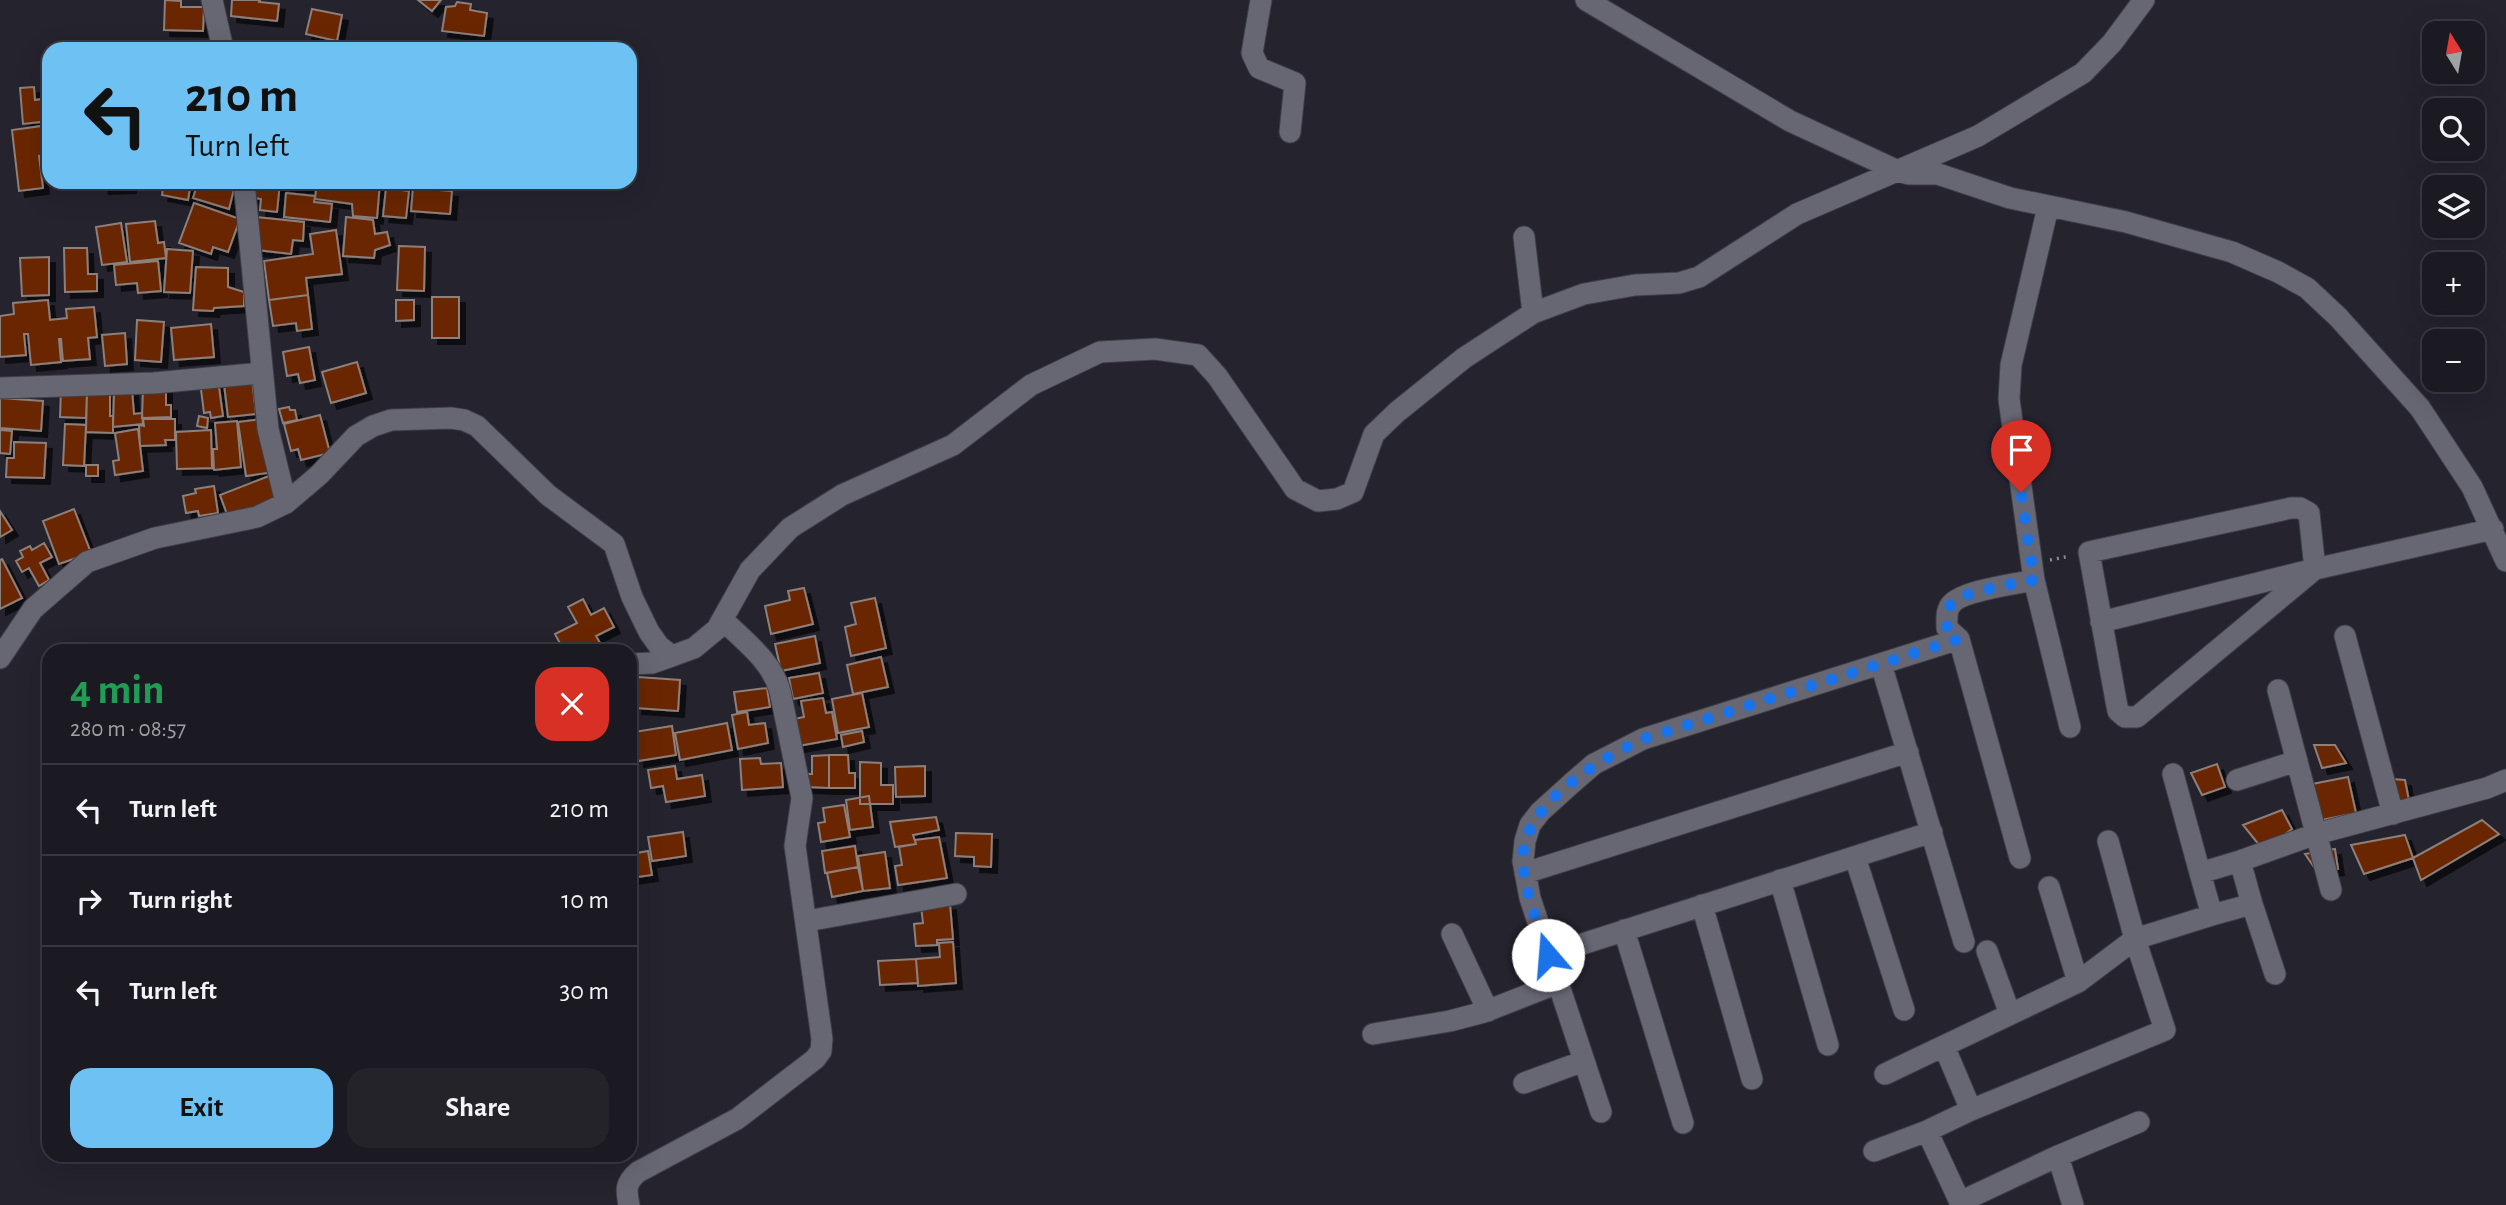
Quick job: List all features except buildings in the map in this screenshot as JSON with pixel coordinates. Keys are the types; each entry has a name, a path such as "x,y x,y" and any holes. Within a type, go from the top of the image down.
{"street":[{"path":"212,0 221,42"},
{"path":"1261,0 1252,53 1259,68 1294,83 1290,132"},
{"path":"1586,0 1790,121 1903,172 1938,174 2010,198 2126,222 2232,252 2307,288 2338,317 2420,408 2472,487 2506,561"},
{"path":"637,664 652,663 694,648 718,629 750,570 790,528 842,495 953,445 1031,384 1100,352 1155,349 1198,355 1217,376 1295,489 1318,501 1337,499 1353,492 1374,434 1464,358 1533,313 1584,294 1635,285 1679,283 1699,277 1797,214 1903,172 1978,136 2083,73 2112,43 2144,0"},
{"path":"245,189 268,429 286,503"},
{"path":"2048,207 2009,382 2011,420 2032,572 2070,727"},
{"path":"1524,237 1533,313"},
{"path":"0,388 154,383 262,373"},
{"path":"0,659 33,609 87,562 155,538 257,517 286,503 319,475 356,436 373,426 391,420 451,418 477,426 557,501 614,544 632,597 649,632 659,646 672,656"},
{"path":"2300,508 2309,513 2315,569 2137,717 2125,717 2118,710 2089,552 2300,508"},
{"path":"2101,622 2315,569 2493,529"},
{"path":"2020,858 1959,639 1947,628 1947,615 1951,604 1964,595 2032,572"},
{"path":"629,1205 626,1188 630,1179 638,1172 737,1119 815,1059 821,1051 822,1039 795,846 802,807 800,789 776,676 723,620"},
{"path":"2345,636 2393,814"},
{"path":"1601,1112 1530,898 1524,851 1530,825 1540,812 1594,764 1643,739 1959,639"},
{"path":"1881,664 1964,942"},
{"path":"2278,690 2331,890"},
{"path":"1525,873 1908,752"},
{"path":"2237,780 2297,761"},
{"path":"2174,774 2212,915"},
{"path":"2200,873 2316,834 2487,788 2506,780"},
{"path":"1548,955 1932,832"},
{"path":"1874,1151 2165,1030 2135,939 2108,841"},
{"path":"1854,857 1905,1010"},
{"path":"2240,861 2275,974"},
{"path":"1780,880 1828,1045"},
{"path":"2049,887 2078,982"},
{"path":"807,921 956,894"},
{"path":"1885,1074 2078,982 2135,939 2252,904"},
{"path":"1702,905 1752,1079"},
{"path":"1624,930 1683,1123"},
{"path":"1452,934 1488,1010"},
{"path":"1987,951 2010,1014"},
{"path":"1373,1034 1450,1021 1558,984"},
{"path":"1944,1046 1971,1110"},
{"path":"1524,1083 1584,1061"},
{"path":"1927,1131 1960,1202 2139,1122"},
{"path":"2058,1156 2073,1205"}],"path":[{"path":"2032,572 2089,552"}],"route":[{"path":"1548,955 1530,898 1523,861 1530,825 1540,812 1594,764 1643,739 1959,639 1947,628 1947,615 1951,604 1964,595 2034,580 2021,492"}]}
